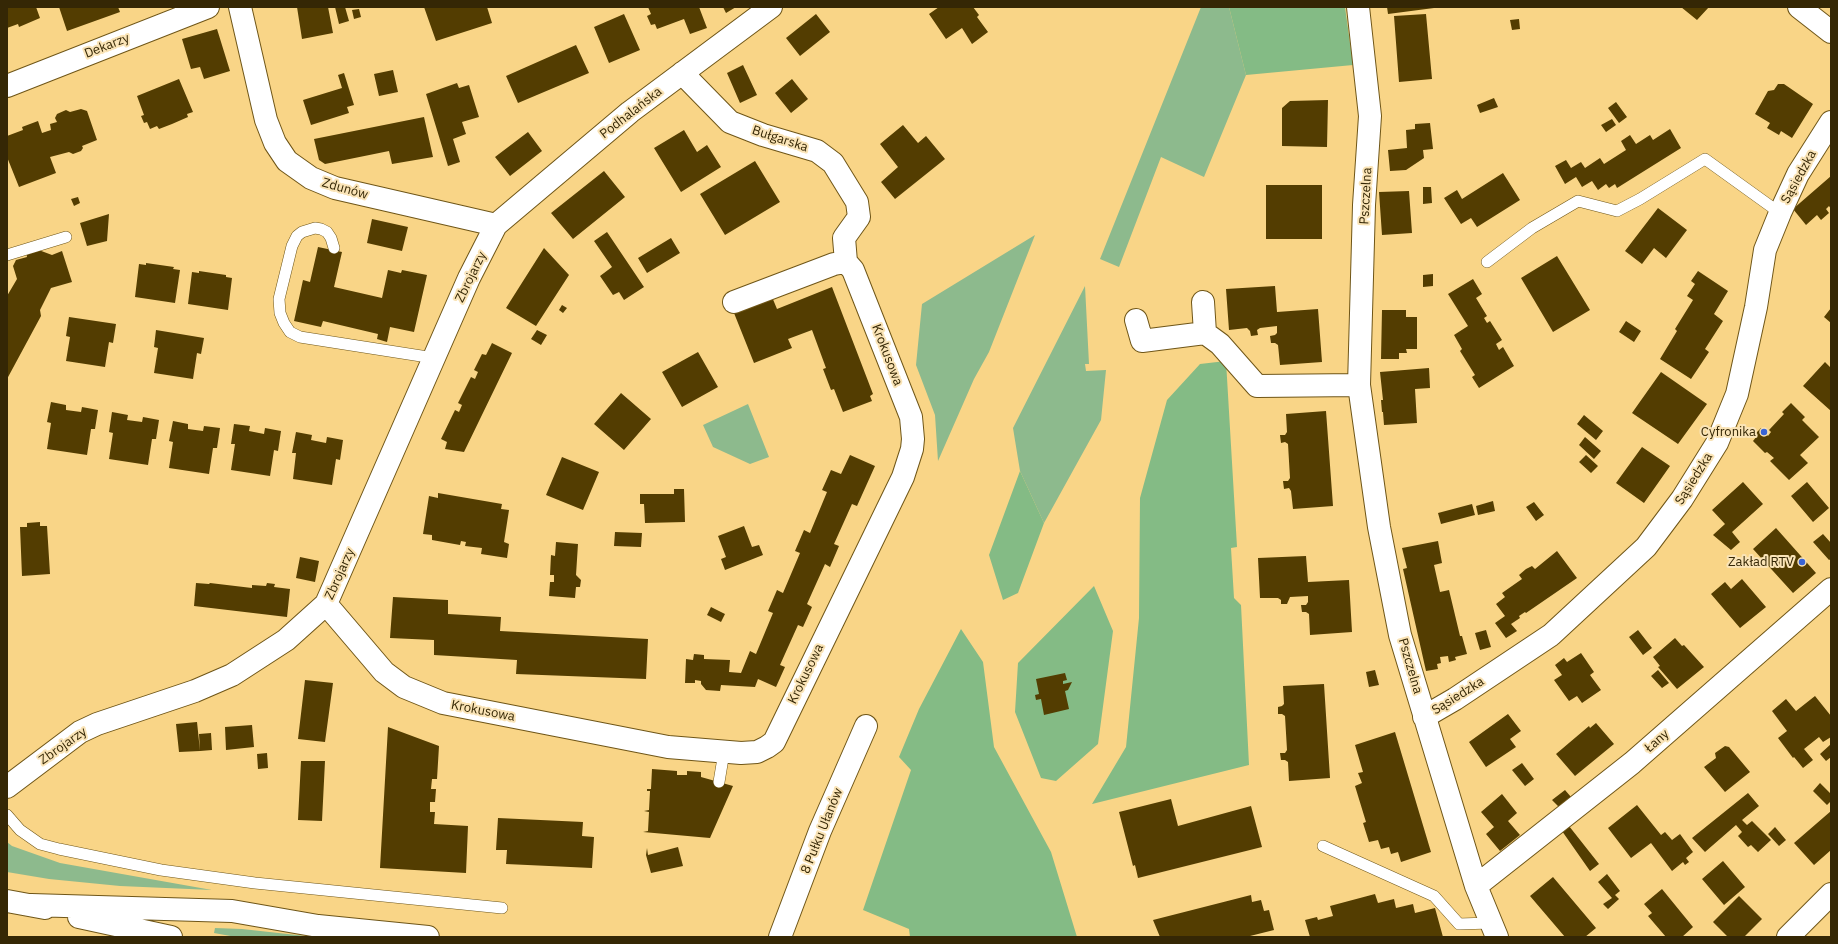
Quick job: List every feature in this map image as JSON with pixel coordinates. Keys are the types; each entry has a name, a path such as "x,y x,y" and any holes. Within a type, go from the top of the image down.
{"street":[{"name":"Dekarzy","path":"7,86 208,7"},
{"name":"Zdunów","path":"240,7 266,120 275,143 288,161 311,178 335,188 496,225"},
{"name":"Podhalańska","path":"496,225 630,112 771,7"},
{"name":"Pszczelna","path":"1358,7 1370,116 1364,204 1359,385 1380,535 1400,635 1476,886 1493,930"},
{"path":"1799,7 1831,32"},
{"name":"Bułgarska","path":"682,73 730,122 763,135 816,151 833,163 857,202 859,217 844,238 846,262"},
{"name":"Sąsiedzka","path":"1424,717 1455,699 1551,635 1646,547 1682,499 1717,443 1738,394 1756,307 1765,250 1780,212 1798,174 1831,122"},
{"name":"Zbrojarzy","path":"7,788 80,732 97,724 195,691 232,675 246,667 291,636 326,604 469,278 496,225"},
{"path":"734,302 834,264 846,262"},
{"name":"Krokusowa","path":"326,604 339,622 384,672 404,687 443,703 668,747 741,753 757,752 767,747 774,742 903,478 912,449 911,417 853,270 846,262"},
{"path":"1204,302 1205,333"},
{"path":"1136,320 1142,341 1205,333 1220,344 1257,386 1359,385"},
{"name":"Łany","path":"1476,886 1632,763 1831,589"},
{"name":"8 Pułku Ułanów","path":"780,937 820,831 866,726"},
{"path":"1788,937 1831,894"},
{"path":"7,901 31,905 171,937"},
{"path":"31,905 232,912 318,926 428,937"}],"lane":[{"path":"1487,262 1532,228 1578,201 1617,211 1640,199 1705,159 1780,212"},
{"path":"334,248 331,238 327,232 321,229 315,228 302,232 297,236 292,246 279,299 280,313 290,332 300,337 434,358"},
{"path":"7,255 66,237"},
{"path":"718,782 724,752"},
{"path":"7,815 20,830 40,844 66,851 161,870 255,882 502,908"},
{"path":"1323,846 1434,896 1459,924 1493,930"}],"green space":[{"path":"1201,7 1229,7 1246,75 1204,177 1161,157 1119,267 1100,259"},
{"path":"1229,7 1345,7 1353,65 1246,75"},
{"path":"1035,235 989,352 974,379 938,461 935,415 916,365 922,304"},
{"path":"1085,286 1089,364 1085,364 1086,371 1106,370 1101,420 1044,523 1020,471 1013,428"},
{"path":"1226,361 1237,547 1231,548 1234,598 1241,605 1249,765 1092,804 1126,747 1139,618 1140,498 1167,400 1200,364"},
{"path":"748,404 769,457 750,464 713,447 703,425"},
{"path":"1020,471 1044,523 1018,593 1003,600 989,555"},
{"path":"1094,586 1113,631 1098,744 1056,781 1041,778 1015,712 1018,663"},
{"path":"961,629 983,662 994,747 1051,852 1077,937 910,937 909,929 863,910 911,770 899,757 919,709"},
{"path":"7,842 12,846 60,863 212,890 120,886 49,879 7,872"},
{"path":"215,928 242,929 315,937 236,937 214,933"}],"building":[{"path":"7,7 36,7 40,18 19,27 18,24 7,28"},
{"path":"59,7 118,7 120,12 67,31"},
{"path":"297,7 328,7 333,33 302,39"},
{"path":"335,7 345,7 349,21 339,24"},
{"path":"424,7 487,7 492,23 436,41"},
{"path":"648,7 699,7 707,28 690,34 684,19 657,29 655,24 651,25 647,16 651,14"},
{"path":"723,7 736,7 726,13"},
{"path":"939,7 973,7 979,15 977,17 988,32 972,44 962,28 946,39 929,14"},
{"path":"1387,7 1434,7 1434,8 1388,14"},
{"path":"1681,7 1709,7 1697,20"},
{"path":"359,9 361,17 354,19 352,10"},
{"path":"624,14 640,50 609,63 594,27"},
{"path":"816,14 830,32 800,56 786,38"},
{"path":"1426,14 1432,79 1399,82 1394,16"},
{"path":"1519,19 1520,29 1512,30 1510,20"},
{"path":"217,29 230,71 204,79 200,67 191,69 182,39"},
{"path":"576,45 589,73 518,103 506,76"},
{"path":"743,65 757,95 740,103 727,73"},
{"path":"393,70 398,92 379,96 374,74"},
{"path":"344,73 354,105 347,107 349,113 311,125 303,100 342,88 338,75"},
{"path":"179,79 193,112 187,114 188,117 172,124 159,129 157,126 150,129 147,122 144,123 141,116 144,115 137,96"},
{"path":"792,79 808,99 791,113 775,93"},
{"path":"457,83 459,88 469,85 479,117 462,122 466,134 453,139 460,162 448,166 426,94"},
{"path":"1778,84 1784,84 1813,104 1792,138 1781,131 1779,135 1767,128 1770,123 1755,114 1768,91 1774,90"},
{"path":"1494,98 1498,107 1480,113 1477,105"},
{"path":"1328,100 1327,147 1282,146 1282,108 1290,101"},
{"path":"1616,102 1627,117 1619,123 1608,108"},
{"path":"81,109 87,111 97,140 82,146 83,148 81,151 73,154 69,152 50,157 56,173 19,187 7,157 7,136 23,130 22,127 38,121 42,133 51,130 50,124 57,122 55,118 57,114 66,110 70,112"},
{"path":"424,117 433,157 392,164 389,151 325,164 319,160 314,139"},
{"path":"1612,119 1616,125 1606,132 1601,125"},
{"path":"1430,123 1433,149 1423,150 1424,158 1406,170 1390,171 1388,150 1407,148 1406,130 1415,129 1415,124"},
{"path":"903,125 918,143 926,136 945,159 895,199 881,182 898,167 880,144"},
{"path":"1670,129 1681,148 1617,188 1615,184 1609,188 1606,184 1598,190 1592,181 1582,187 1576,177 1565,184 1555,166 1566,160 1571,168 1581,162 1585,168 1600,158 1604,164 1626,150 1621,141 1630,135 1636,144 1650,135 1653,140"},
{"path":"684,130 697,152 707,145 721,167 681,192 654,148"},
{"path":"528,132 542,151 510,176 495,157"},
{"path":"755,161 780,202 725,235 700,194"},
{"path":"604,171 625,197 573,239 551,213"},
{"path":"1503,173 1520,200 1477,227 1471,218 1461,224 1444,198 1457,190 1462,199"},
{"path":"1831,176 1831,209 1829,206 1826,209 1829,213 1821,220 1817,215 1806,225 1793,209"},
{"path":"1266,185 1322,185 1322,239 1266,239"},
{"path":"1423,187 1431,187 1432,203 1423,204"},
{"path":"1409,191 1412,233 1382,235 1379,192"},
{"path":"78,197 80,203 74,206 71,199"},
{"path":"1658,208 1687,230 1666,258 1654,248 1642,264 1625,251"},
{"path":"109,214 107,241 87,246 80,223"},
{"path":"372,219 408,227 402,251 367,243"},
{"path":"607,232 644,287 624,300 619,292 613,295 600,276 612,267 594,241"},
{"path":"671,238 680,253 647,273 638,258"},
{"path":"318,247 342,252 334,287 382,298 388,270 401,273 402,270 427,275 414,332 390,327 387,342 377,339 378,334 323,321 321,327 294,321 303,280 310,282"},
{"path":"544,248 569,275 536,326 506,308"},
{"path":"36,249 52,255 62,251 72,282 51,288 40,310 41,316 7,379 7,296 17,279 13,266 16,260 27,257 26,252"},
{"path":"1557,256 1590,310 1553,332 1521,278"},
{"path":"146,263 174,267 173,269 180,270 175,303 135,297 139,264 146,265"},
{"path":"199,271 226,275 226,277 232,278 228,310 188,304 192,272 199,273"},
{"path":"1698,271 1728,291 1714,314 1723,321 1705,349 1709,352 1691,379 1660,359 1677,331 1675,329 1693,300 1687,296 1695,284 1691,281"},
{"path":"1433,274 1433,286 1423,287 1423,275"},
{"path":"1473,279 1482,294 1476,298 1487,316 1484,318 1487,323 1490,321 1502,340 1496,344 1499,350 1503,347 1514,366 1479,388 1472,377 1475,375 1460,351 1462,349 1454,335 1468,326 1448,294"},
{"path":"1275,286 1277,312 1318,309 1322,362 1280,365 1278,345 1271,343 1270,336 1277,333 1277,326 1260,328 1257,330 1258,335 1251,336 1250,331 1247,328 1229,330 1226,289"},
{"path":"832,287 873,394 870,396 872,401 843,412 834,389 831,390 823,369 826,368 812,330 788,339 792,348 754,363 734,313 772,297 777,309"},
{"path":"562,305 567,308 563,313 559,310"},
{"path":"1831,308 1831,323 1824,317"},
{"path":"1382,310 1406,310 1406,317 1417,317 1417,349 1406,349 1407,353 1399,353 1399,359 1381,359"},
{"path":"69,317 116,324 113,343 109,342 105,367 66,361 70,337 66,336"},
{"path":"1626,321 1641,331 1634,342 1619,332"},
{"path":"156,330 204,338 201,354 197,353 193,379 154,373 158,348 154,347"},
{"path":"537,330 547,335 541,345 531,339"},
{"path":"492,343 512,353 464,452 445,449 447,442 441,439 455,410 459,412 462,405 458,403 471,377 475,379 478,372 474,370 482,354 486,355"},
{"path":"698,352 718,387 682,407 662,372"},
{"path":"1825,362 1831,368 1831,411 1803,386"},
{"path":"1429,368 1430,388 1415,389 1417,423 1384,425 1380,372"},
{"path":"1661,372 1707,404 1678,444 1632,413"},
{"path":"621,393 651,419 624,450 594,424"},
{"path":"51,402 66,405 66,410 81,412 82,407 98,410 95,429 91,429 87,455 47,449 51,423 47,422"},
{"path":"1791,403 1805,417 1802,420 1819,437 1800,455 1808,463 1789,480 1770,461 1774,458 1767,452 1765,453 1753,441 1757,436 1755,434 1761,428 1768,436 1771,432 1769,430 1784,414 1782,412"},
{"path":"1326,411 1333,506 1293,509 1291,491 1289,488 1284,489 1283,481 1288,481 1290,478 1288,444 1285,442 1281,443 1280,435 1285,435 1287,432 1286,414"},
{"path":"112,412 128,415 127,420 142,422 143,417 159,420 156,439 152,439 148,465 109,459 113,433 109,432"},
{"path":"1584,415 1603,431 1596,440 1577,424"},
{"path":"173,421 188,424 188,429 203,431 204,426 220,428 217,448 213,448 209,474 169,468 173,442 169,441"},
{"path":"234,424 250,426 249,431 264,434 265,428 281,431 278,451 274,450 270,476 231,470 235,444 231,444"},
{"path":"296,432 312,435 311,440 326,443 327,437 343,440 340,460 336,459 332,485 293,479 296,453 292,453"},
{"path":"1585,437 1601,451 1594,459 1579,445"},
{"path":"1642,447 1670,466 1644,503 1616,483"},
{"path":"850,455 875,466 857,506 852,504 834,544 839,546 830,567 825,564 807,604 812,607 803,627 798,625 780,665 785,667 776,687 758,679 755,687 721,685 720,691 706,690 701,684 701,681 695,680 695,683 685,683 686,659 693,660 694,654 704,655 704,659 730,660 729,672 741,673 750,651 756,654 773,613 768,611 777,590 783,593 800,553 795,551 804,530 810,533 827,492 822,490 831,470 841,474"},
{"path":"1586,455 1598,466 1591,473 1579,462"},
{"path":"562,457 599,472 583,510 546,495"},
{"path":"1743,482 1763,504 1732,532 1740,542 1731,550 1713,535 1725,524 1712,510"},
{"path":"1807,482 1829,508 1813,522 1791,496"},
{"path":"674,489 684,489 685,522 645,523 644,504 640,504 640,494 674,494"},
{"path":"438,493 502,504 501,509 509,510 504,542 509,544 507,558 481,554 482,548 465,546 466,542 461,541 460,545 432,540 432,535 423,534 429,496 438,498"},
{"path":"1493,501 1495,511 1478,515 1476,506"},
{"path":"1534,502 1544,515 1536,521 1526,507"},
{"path":"1472,504 1475,515 1441,524 1438,513"},
{"path":"40,522 40,526 47,526 50,574 22,576 20,527 27,527 27,523"},
{"path":"744,526 752,547 759,545 763,555 725,570 721,559 726,557 718,536"},
{"path":"1776,528 1816,573 1793,593 1753,549"},
{"path":"615,532 642,533 641,547 614,546"},
{"path":"1823,534 1831,543 1831,559 1829,560 1813,542"},
{"path":"1438,541 1442,563 1434,565 1440,592 1449,590 1460,636 1462,636 1467,654 1455,657 1456,660 1449,662 1448,656 1440,657 1441,663 1437,664 1438,669 1426,671 1403,569 1407,568 1402,548"},
{"path":"556,542 578,544 576,575 581,580 580,587 576,587 575,598 549,596 550,582 554,582 554,575 550,575 551,555 555,556"},
{"path":"1557,551 1577,578 1526,613 1525,612 1519,616 1520,618 1511,624 1517,631 1506,638 1495,623 1505,616 1496,604 1505,597 1502,593 1522,579 1519,575 1526,569 1532,566 1535,569"},
{"path":"1306,556 1308,582 1349,580 1352,632 1310,635 1309,614 1302,612 1301,605 1306,605 1308,602 1308,596 1290,597 1287,604 1281,604 1281,600 1278,598 1260,598 1258,558"},
{"path":"300,557 319,561 315,582 296,578"},
{"path":"1742,579 1766,607 1740,628 1711,594 1725,582 1731,589"},
{"path":"196,583 210,583 252,588 252,585 266,586 267,583 275,584 274,587 290,589 287,617 194,606"},
{"path":"393,597 448,600 448,614 501,617 500,631 648,639 646,679 516,674 517,660 434,655 434,640 390,638"},
{"path":"711,607 725,614 721,622 707,615"},
{"path":"1486,630 1491,647 1480,650 1475,633"},
{"path":"1638,630 1652,648 1643,655 1629,637"},
{"path":"1675,638 1682,646 1684,645 1704,667 1677,689 1658,667 1660,666 1653,657"},
{"path":"1581,653 1594,672 1590,675 1601,690 1582,703 1577,696 1569,701 1554,680 1562,675 1555,665 1564,658 1567,662"},
{"path":"1375,670 1379,685 1369,687 1366,672"},
{"path":"1658,670 1669,683 1662,688 1651,676"},
{"path":"1065,673 1067,680 1063,681 1063,684 1072,682 1068,690 1065,691 1069,709 1044,715 1041,699 1036,700 1035,695 1039,694 1036,679"},
{"path":"305,680 333,683 325,742 298,739"},
{"path":"1324,684 1330,778 1289,781 1288,762 1281,760 1280,753 1285,753 1287,750 1285,716 1278,714 1278,707 1284,704 1283,686"},
{"path":"1815,696 1831,716 1831,737 1823,742 1819,737 1804,749 1813,760 1803,768 1794,757 1793,758 1778,738 1787,731 1772,711 1786,699 1796,711"},
{"path":"1508,714 1521,731 1510,739 1516,747 1486,767 1469,742"},
{"path":"197,722 200,751 179,752 176,724"},
{"path":"1596,723 1614,744 1575,776 1556,754 1589,726 1590,728"},
{"path":"252,725 254,747 226,750 225,727"},
{"path":"388,727 439,746 437,779 432,779 431,789 436,789 435,802 430,802 430,812 435,812 434,824 468,826 466,873 380,868"},
{"path":"1395,732 1431,852 1401,862 1398,852 1391,854 1389,847 1381,849 1378,840 1369,842 1363,823 1366,822 1355,786 1362,783 1358,773 1363,772 1355,745"},
{"path":"211,733 212,750 200,751 199,734"},
{"path":"1831,744 1831,757 1826,761 1820,754"},
{"path":"1725,746 1729,747 1750,772 1725,792 1704,767 1716,758 1715,753"},
{"path":"267,753 268,768 258,769 257,754"},
{"path":"301,761 325,761 322,821 298,820"},
{"path":"1522,763 1534,779 1525,786 1512,770"},
{"path":"652,769 677,771 677,775 687,775 687,771 701,772 701,777 733,786 710,838 643,832 648,831 649,812 644,811 649,810 650,791 647,791 647,789 651,789"},
{"path":"1820,783 1831,794 1831,801 1827,805 1813,791"},
{"path":"1565,790 1571,797 1559,807 1552,800"},
{"path":"1748,793 1759,806 1742,820 1747,825 1752,821 1771,840 1758,852 1751,845 1748,847 1738,836 1742,832 1736,825 1705,852 1692,838"},
{"path":"1502,794 1517,813 1508,821 1520,835 1500,851 1486,834 1494,827 1481,812"},
{"path":"1171,799 1178,826 1251,806 1262,847 1138,878 1135,865 1133,866 1119,812"},
{"path":"1637,805 1661,835 1665,832 1672,840 1680,834 1693,852 1686,858 1689,862 1685,865 1683,862 1672,871 1651,843 1631,858 1608,828"},
{"path":"1831,811 1831,850 1814,865 1794,843"},
{"path":"498,818 583,822 582,836 594,837 592,868 506,864 507,850 496,850"},
{"path":"1569,826 1599,864 1590,871 1562,831"},
{"path":"1775,827 1786,840 1779,846 1768,834"},
{"path":"678,847 683,866 651,873 646,855 647,848 648,855"},
{"path":"1723,861 1745,887 1724,905 1702,879"},
{"path":"1607,874 1620,891 1615,895 1619,899 1608,909 1603,904 1612,898 1598,882"},
{"path":"1553,877 1596,928 1585,937 1565,937 1530,896"},
{"path":"1662,889 1693,927 1682,937 1666,937 1648,916 1652,913 1644,904"},
{"path":"1375,894 1378,903 1394,899 1396,908 1413,904 1415,913 1435,908 1443,937 1310,937 1305,920 1317,917 1318,920 1333,916 1330,906"},
{"path":"1251,895 1252,902 1261,900 1264,911 1269,910 1274,930 1246,937 1160,937 1153,920"},
{"path":"1739,896 1762,919 1744,937 1728,937 1713,922"}],"place":[{"name":"Cyfronika","path":"1764,432"},
{"name":"Zakład RTV","path":"1802,562"}]}
